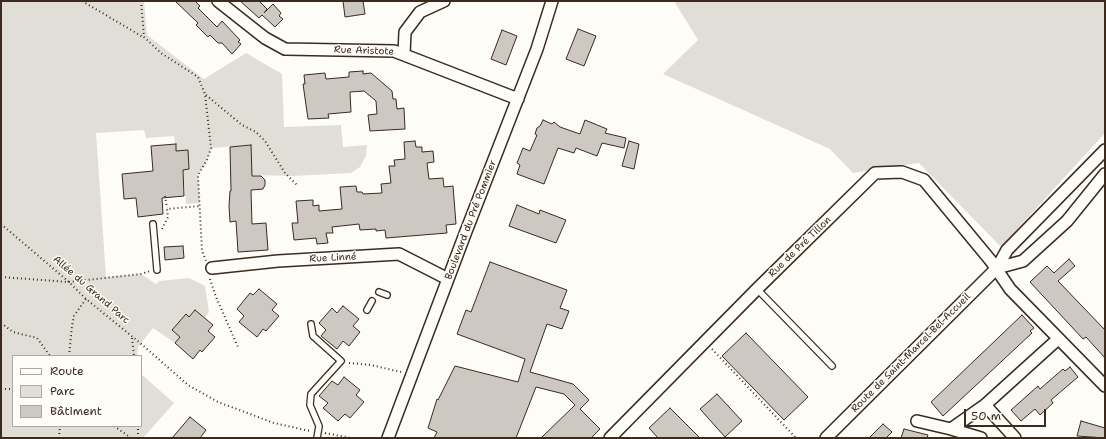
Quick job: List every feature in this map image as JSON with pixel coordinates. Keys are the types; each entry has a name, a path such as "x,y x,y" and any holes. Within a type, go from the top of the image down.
{"street":[{"name":"Rue Aristote","path":"218,1 265,38 285,49 394,51 518,99"},
{"path":"404,54 405,32 420,12 444,1"},
{"name":"Boulevard du Pré Pommier","path":"388,438 448,279 538,49 552,1"},
{"name":"Route de Saint-Marcel-Bel-Accueil","path":"826,438 997,268 1007,250 1105,150"},
{"name":"Rue de Pré Tillon","path":"610,438 757,289 875,173 902,172 924,180 997,268 1010,289 1105,386"},
{"name":"Route de Saint-Marcel-Bel-Accueil","path":"997,268 1023,261 1067,221 1105,174"},
{"name":"Rue Linné","path":"209,268 278,261 399,254 448,279"},
{"path":"951,429 985,405 1058,339"},
{"path":"985,405 1015,438"},
{"path":"917,422 951,429 981,438"}],"lane":[{"path":"153,224 154,270"},
{"path":"757,289 832,366"},
{"path":"379,292 387,296"},
{"path":"367,310 372,301"},
{"path":"311,324 313,336 341,361 311,394 310,405 319,426 317,435"}],"path":[{"path":"82,1 144,37 161,53 198,77 205,94 211,148 207,160 198,175 202,251 209,268 216,297 238,347"},
{"path":"141,1 144,37"},
{"path":"205,94 237,122 256,132 265,141 285,173 297,185"},
{"path":"154,246 168,217 166,196"},
{"path":"167,209 200,206"},
{"name":"Allée du Grand Parc","path":"1,224 69,282 86,299 132,336 188,385 218,402 274,423 317,435 351,438"},
{"path":"1,277 69,282 141,274 154,270"},
{"path":"69,355 74,316 86,299"},
{"path":"1,323 13,332 37,338 49,355"},
{"path":"132,336 134,355"},
{"path":"705,342 796,438"},
{"path":"339,363 372,366 412,374"},
{"path":"1,389 12,390"},
{"path":"59,438 60,427"},
{"path":"115,427 131,438"},
{"path":"138,427 138,438"}],"green space":[{"path":"1,1 144,1 147,35 204,79 246,53 282,74 284,127 341,125 343,147 367,145 366,156 360,167 351,173 293,176 251,175 251,145 211,148 207,160 198,175 200,203 186,204 183,170 189,169 188,151 176,151 174,136 146,138 144,130 96,133 106,277 141,274 156,284 159,281 189,278 205,286 209,312 205,318 195,310 189,317 186,314 172,330 180,337 175,343 153,328 138,347 137,355 12,355 12,427 142,427 142,375 174,403 143,438 1,438"},
{"path":"674,1 1105,1 1105,133 1001,247 919,163 853,173 830,149 663,74 698,40"}],"building":[{"path":"175,1 195,1 200,6 198,8 217,27 222,21 240,40 238,42 241,44 232,54 222,43 218,43 210,35 208,37 196,25 198,23"},
{"path":"240,1 259,1 267,9 264,13 273,4 281,13 279,16 283,19 275,27 262,15 259,18"},
{"path":"343,1 363,1 365,14 345,17"},
{"path":"578,29 596,36 584,66 566,59"},
{"path":"502,30 517,36 506,65 491,59"},
{"path":"363,71 363,74 371,73 392,91 393,99 396,99 397,109 404,108 405,129 370,131 368,115 377,114 376,101 364,91 350,92 351,112 328,114 329,118 308,119 303,84 305,84 304,75 325,73 326,79 349,77 349,72"},
{"path":"543,120 552,124 554,122 560,127 580,134 585,120 607,129 605,133 626,138 624,148 602,143 597,156 576,148 574,153 558,148 544,184 517,174 520,165 517,163 523,148 530,151 537,135 535,134 537,128"},
{"path":"415,141 416,147 422,147 422,152 433,151 434,162 427,163 429,179 443,178 444,187 453,186 456,224 446,225 447,233 386,238 385,230 360,230 359,224 332,227 333,233 326,233 328,243 317,244 316,238 294,240 292,223 298,223 296,201 313,200 313,206 319,205 319,211 342,209 340,187 356,186 357,192 362,192 363,194 382,193 381,184 391,183 389,166 395,166 394,160 405,159 404,142"},
{"path":"629,141 639,144 634,169 622,166"},
{"path":"176,144 176,151 188,150 189,169 183,170 184,196 162,198 163,214 138,217 136,198 124,199 122,174 153,171 151,146"},
{"path":"251,145 252,176 261,176 265,180 263,189 251,190 252,224 266,223 268,250 238,252 236,221 230,222 230,147"},
{"path":"517,205 539,214 540,210 566,220 556,243 509,226"},
{"path":"183,246 184,258 165,260 164,247"},
{"path":"1069,259 1075,266 1058,281 1105,330 1105,358 1086,337 1083,339 1030,282 1047,266 1054,273"},
{"path":"490,262 567,290 560,308 569,311 562,329 547,324 530,372 573,384 589,400 580,409 600,429 591,438 541,438 575,405 564,394 536,387 516,438 434,438 437,432 428,428 437,399 438,400 455,366 518,382 525,359 457,334 466,310 471,312"},
{"path":"259,289 277,304 272,310 279,316 266,331 263,329 257,337 239,322 244,316 237,309 250,293 253,295"},
{"path":"343,306 359,319 353,326 360,332 349,346 343,341 337,349 321,336 326,330 319,323 332,308 337,313"},
{"path":"195,310 213,325 208,331 215,337 202,352 200,350 193,359 175,343 180,337 172,330 186,314 189,317"},
{"path":"1022,315 1034,328 1030,331 1032,333 943,416 931,402"},
{"path":"746,333 808,397 784,420 722,356"},
{"path":"1070,367 1078,377 1051,400 1053,403 1040,415 1035,409 1021,421 1011,410 1038,386 1040,389 1063,369 1065,371"},
{"path":"344,377 360,390 356,395 364,402 350,418 345,414 338,421 323,408 328,403 319,396 332,381 338,385"},
{"path":"717,394 742,421 725,437 700,409"},
{"path":"670,408 700,438 658,438 649,428"},
{"path":"190,417 206,430 200,438 172,438"},
{"path":"1081,421 1105,428 1105,438 1077,436"},
{"path":"883,424 892,432 886,438 869,438"},
{"path":"904,429 928,435 927,438 901,438"}]}
